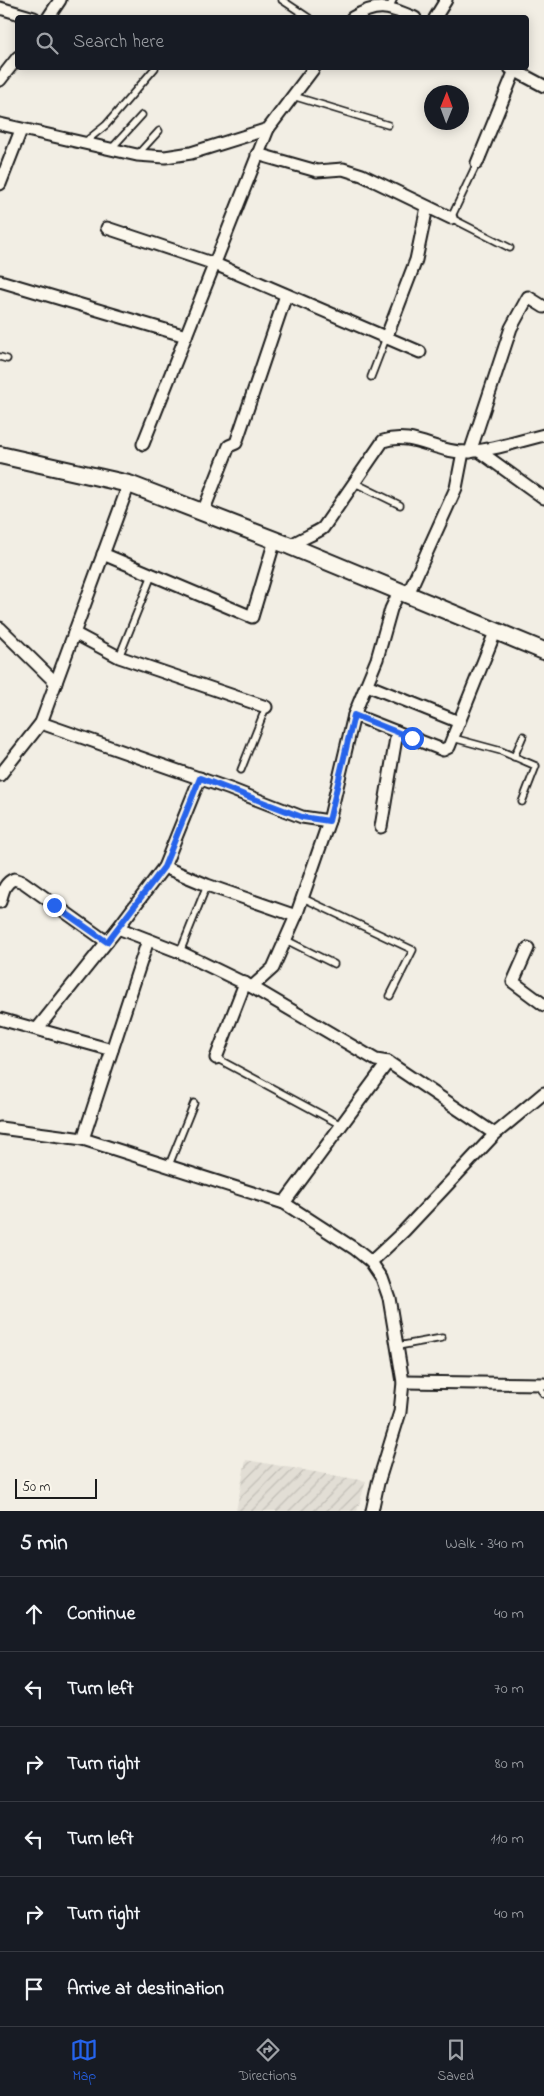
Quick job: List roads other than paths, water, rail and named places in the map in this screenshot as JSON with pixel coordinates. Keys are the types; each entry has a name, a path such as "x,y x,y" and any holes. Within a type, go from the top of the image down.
{"main road":[{"path":"0,455 129,484 275,540 544,650"}],"street":[{"path":"437,15 446,0"},
{"path":"50,15 59,1"},
{"path":"357,15 368,8 391,4 410,15"},
{"path":"0,8 24,15"},
{"path":"0,80 15,61"},
{"path":"143,444 268,129 312,70"},
{"path":"477,164 512,70"},
{"path":"514,70 544,86"},
{"path":"0,124 137,155 165,157 191,153 268,129"},
{"path":"0,184 21,130"},
{"path":"258,154 317,171 343,169 362,175 450,218"},
{"path":"386,338 416,260 427,207"},
{"path":"107,228 215,264 420,352"},
{"path":"0,281 186,336"},
{"path":"203,512 229,446 236,443 286,294"},
{"path":"216,1058 248,985 273,968 296,916 329,821 354,715 377,659 391,609 404,592 456,488 471,452 510,328 528,297 544,307"},
{"path":"471,452 544,435"},
{"path":"290,546 303,537 316,533 323,528 383,441 393,438 404,438 471,452 544,498"},
{"path":"0,775 41,723 129,484"},
{"path":"103,554 252,617 275,540"},
{"path":"0,628 56,683"},
{"path":"354,715 443,750 449,747 496,630"},
{"path":"74,633 118,657 266,707"},
{"path":"367,685 459,722"},
{"path":"41,723 200,778 302,817 329,821"},
{"path":"381,827 397,732"},
{"path":"37,1029 164,867 200,778"},
{"path":"164,867 207,885 296,916"},
{"path":"0,902 4,888 9,882 14,879 23,882 107,942"},
{"path":"118,928 180,952 248,985 376,1060 388,1062 495,1134"},
{"path":"83,1139 148,940"},
{"path":"528,948 513,982 544,1005"},
{"path":"0,1019 112,1050"},
{"path":"284,1203 388,1062"},
{"path":"371,1262 404,1231 495,1134 544,1093"},
{"path":"0,1128 83,1139 284,1203 355,1249 371,1262 382,1278 389,1298 403,1382 400,1412 378,1483 372,1511"},
{"path":"403,1382 542,1388"}],"lane":[{"path":"282,0 304,15"},
{"path":"84,144 106,126 152,70"},
{"path":"293,96 388,124"},
{"path":"111,149 142,115"},
{"path":"137,155 159,131"},
{"path":"477,164 450,218 510,248"},
{"path":"371,377 386,338"},
{"path":"0,357 7,359"},
{"path":"355,483 400,505"},
{"path":"118,657 152,575"},
{"path":"240,770 266,707"},
{"path":"514,757 523,736"},
{"path":"453,738 501,751 536,766 522,802"},
{"path":"180,952 207,885"},
{"path":"303,898 413,950 390,996"},
{"path":"286,940 334,964"},
{"path":"216,1058 341,1125"},
{"path":"169,1165 194,1103"},
{"path":"398,1346 442,1338"}]}
